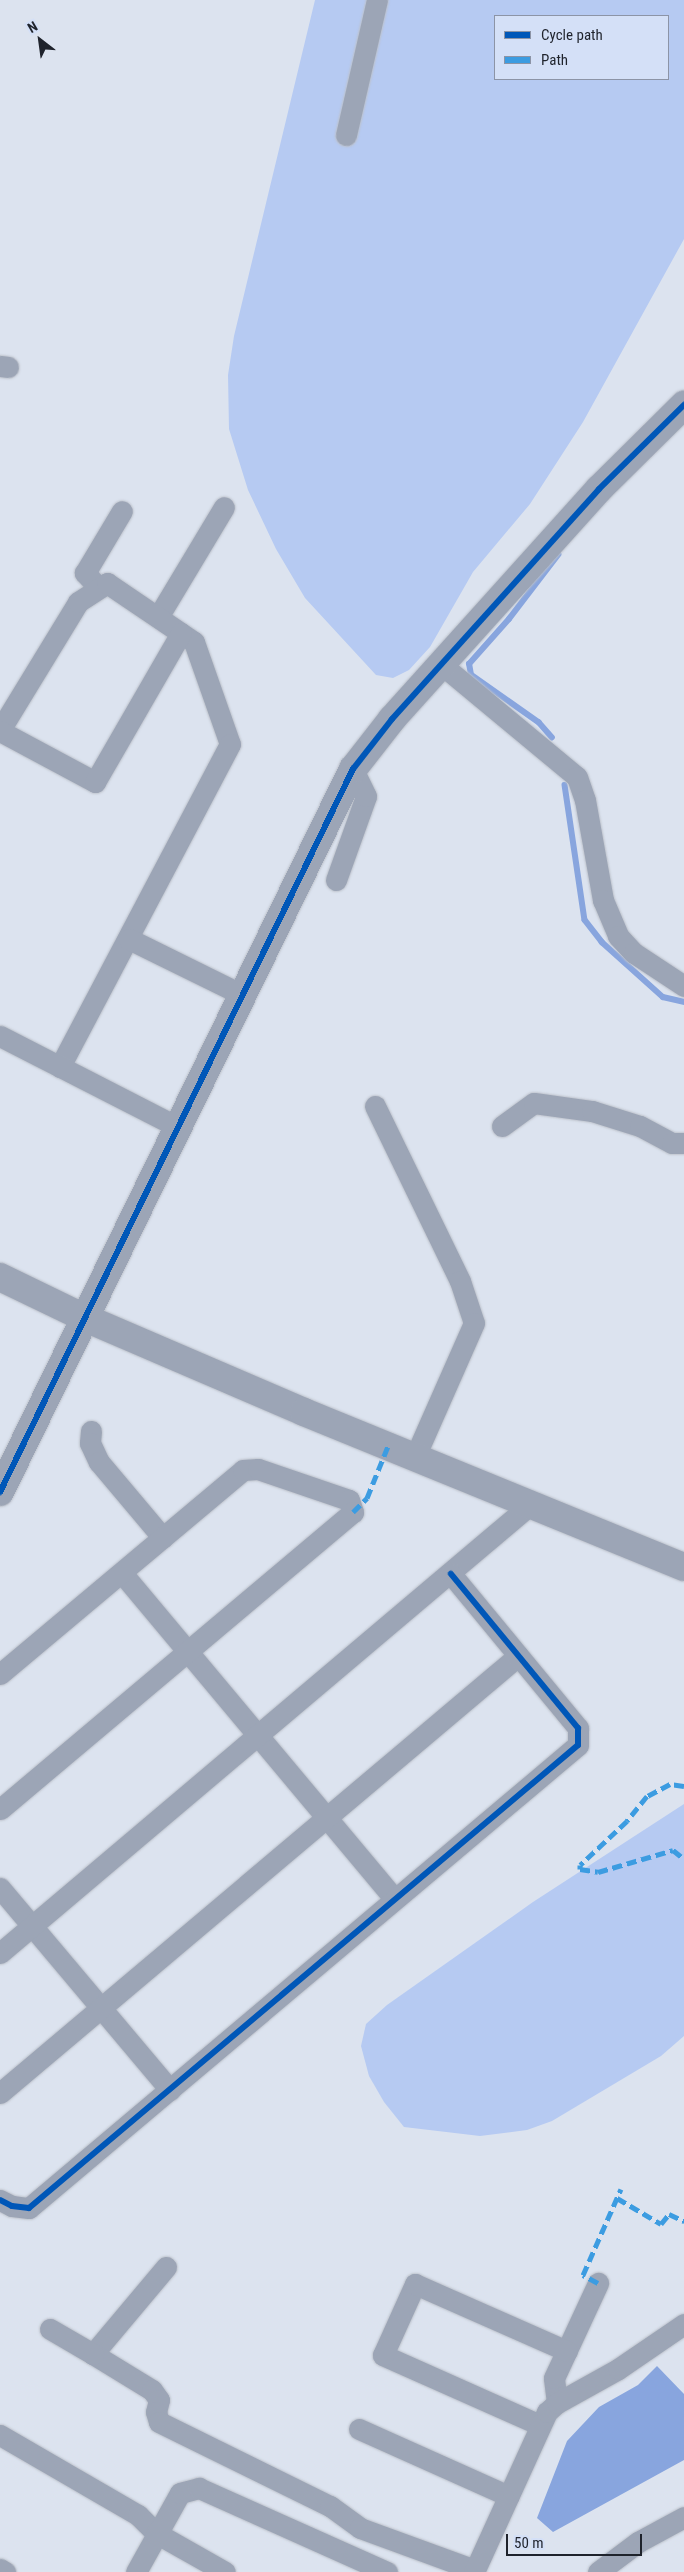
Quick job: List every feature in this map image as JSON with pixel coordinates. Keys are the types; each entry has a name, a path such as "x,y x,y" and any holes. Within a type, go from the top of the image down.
{"street":[{"path":"346,135 377,0"},
{"path":"0,1492 176,1126 243,995 353,769 392,720 599,489 684,405"},
{"path":"158,617 224,507"},
{"path":"99,588 85,573 122,511"},
{"path":"60,1067 230,744 194,642 158,617 107,583 78,602 0,730 95,782 181,633"},
{"path":"442,665 577,777 585,800 603,900 618,936 634,953 684,986"},
{"path":"336,880 366,796 353,769"},
{"path":"129,939 243,995"},
{"path":"0,1036 176,1126"},
{"path":"502,1126 534,1103 592,1111 640,1126 672,1143 684,1143"},
{"path":"375,1106 460,1281 474,1323 415,1457"},
{"path":"0,1277 85,1318 415,1457 684,1567"},
{"path":"91,1430 90,1443 99,1462 163,1538"},
{"path":"0,1674 243,1470 258,1469 349,1500 353,1512 189,1653 0,1809"},
{"path":"0,1953 451,1574 531,1504"},
{"path":"122,1573 394,1898"},
{"path":"0,2200 12,2206 29,2208 394,1898 578,1745 578,1728 451,1574"},
{"path":"0,2093 518,1656"},
{"path":"0,1888 170,2090"},
{"path":"93,2354 166,2267"},
{"path":"557,2402 554,2378 598,2283"},
{"path":"540,2426 383,2355 415,2284 567,2351"},
{"path":"50,2329 152,2390 159,2400 156,2412 159,2422 167,2427 330,2506 360,2528 474,2571 547,2412 557,2402 618,2369 684,2324"},
{"path":"359,2429 509,2496"},
{"path":"0,2435 138,2515 156,2533 225,2572"},
{"path":"136,2572 156,2533 180,2493 199,2488 387,2572"},
{"path":"598,2572 638,2542 684,2517"},
{"path":"0,2569 4,2572"}],"shaded area":[{"path":"315,0 684,0 684,239 583,422 530,504 473,572 430,647 409,670 393,678 376,675 305,598 276,549 248,490 229,429 228,375 234,336"},
{"path":"684,1804 684,2036 661,2056 552,2121 527,2130 480,2136 404,2127 384,2102 369,2076 361,2046 366,2024 387,2005 533,1902"},
{"path":"657,2366 684,2394 684,2460 553,2532 537,2518 567,2441 599,2407 638,2385"}],"waterway":[{"path":"552,738 539,723 471,675 469,664 509,619 558,555"},
{"path":"565,785 585,920 602,942 663,997 684,1002"}],"marked path":[{"path":"353,1512 367,1498 388,1446"},
{"path":"684,1786 670,1784 647,1796 627,1821 580,1865 580,1869 598,1872 673,1850 684,1859"},
{"path":"598,2283 583,2275 621,2189"},
{"path":"617,2198 661,2224 669,2214 684,2221"}],"cycle path":[{"path":"0,1492 353,769 392,719 599,489 684,405"},
{"path":"0,2200 12,2206 29,2208 578,1745 578,1728 451,1574"}]}
